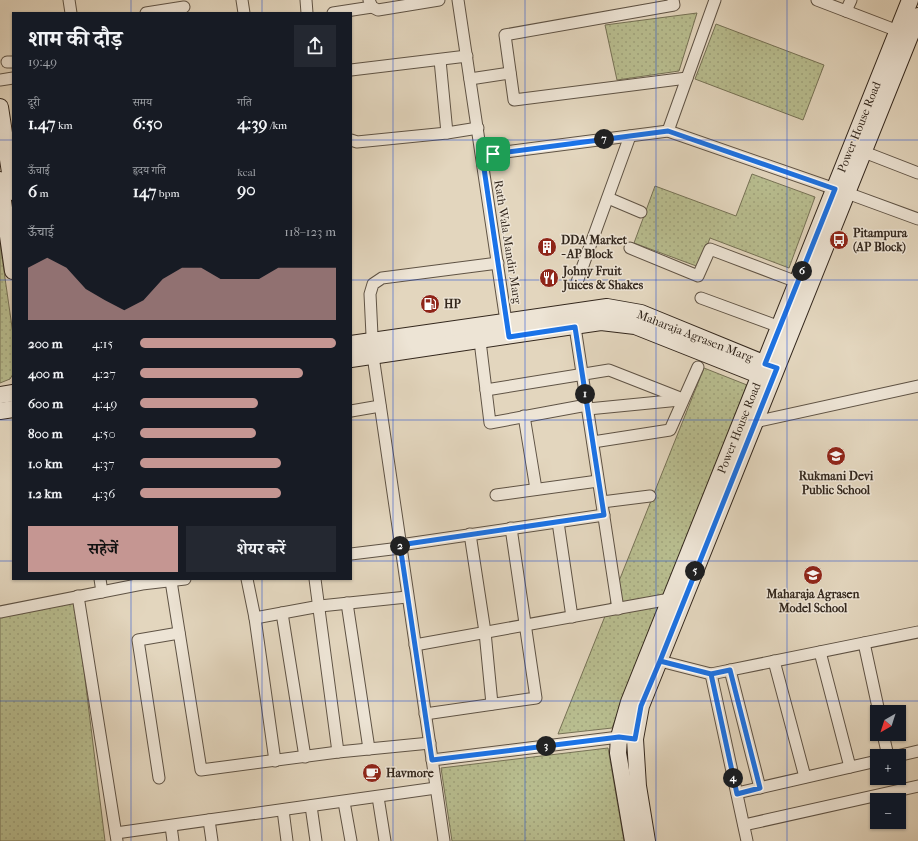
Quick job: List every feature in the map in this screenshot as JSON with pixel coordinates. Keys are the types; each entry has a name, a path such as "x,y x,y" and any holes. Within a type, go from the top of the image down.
{"street":[{"path":"69,0 71,12"},
{"path":"242,0 244,12"},
{"path":"306,0 307,12"},
{"path":"337,12 370,3 378,10 405,3 439,0"},
{"name":"Rath Wala Mandir Marg","path":"458,0 508,330"},
{"path":"673,0 674,5 505,35 514,100 687,78"},
{"path":"668,131 715,0"},
{"path":"817,0 898,30"},
{"path":"846,11 851,0"},
{"name":"Power House Road","path":"633,841 619,761 627,738 660,661 768,372 841,191 910,0"},
{"path":"152,12 184,7"},
{"name":"Power House Road","path":"768,372 780,327 797,282 841,191 864,152 918,16"},
{"path":"352,70 467,56"},
{"path":"440,60 447,134"},
{"path":"470,79 510,73"},
{"path":"0,80 12,78"},
{"path":"0,107 12,185"},
{"path":"352,140 357,142 447,134 478,128"},
{"path":"482,155 668,131 918,219"},
{"path":"576,282 630,136"},
{"path":"864,152 918,172"},
{"path":"0,180 8,205 12,258"},
{"path":"608,198 641,212"},
{"path":"630,248 698,276 710,249 797,282"},
{"path":"444,841 407,597 372,349 370,294 373,284 382,278 498,263"},
{"path":"701,298 780,327"},
{"name":"Maharaja Agrasen Marg","path":"352,359 372,349 508,330 607,307 641,313 768,372"},
{"name":"Maharaja Agrasen Marg","path":"352,344 372,349 480,341 508,330 575,327 601,322 635,326 768,372"},
{"path":"575,327 618,609"},
{"path":"480,341 490,423 524,416 587,407 683,399"},
{"path":"593,442 670,430 698,366"},
{"path":"486,390 582,376 608,370 683,399"},
{"path":"749,421 918,386"},
{"path":"0,395 12,393"},
{"path":"352,411 380,406"},
{"path":"0,411 12,409"},
{"path":"524,416 536,489"},
{"name":"Power House Road","path":"646,841 636,760 627,738 629,702 670,599 749,421"},
{"path":"496,495 598,481"},
{"path":"602,502 650,496"},
{"path":"352,554 400,547 470,534 604,515"},
{"path":"558,522 572,617"},
{"path":"425,714 536,698 524,626 511,528"},
{"path":"470,534 485,632 492,704"},
{"path":"100,580 102,592"},
{"path":"0,612 102,592 142,581 171,582 180,580"},
{"path":"247,580 255,618 274,761"},
{"path":"315,580 320,606 338,752"},
{"path":"171,582 201,770 338,752 430,743"},
{"path":"78,596 116,837 209,820 436,788"},
{"path":"255,618 320,606 407,597"},
{"path":"415,645 670,599"},
{"path":"347,604 369,749"},
{"path":"282,613 305,757"},
{"path":"660,661 711,674 918,632"},
{"path":"159,778 138,640 179,633"},
{"path":"864,643 877,705"},
{"path":"820,652 850,767"},
{"path":"774,661 805,778"},
{"path":"730,670 760,788"},
{"path":"711,674 747,841"},
{"path":"432,760 627,738"},
{"path":"906,754 918,751"},
{"path":"619,761 636,760"},
{"path":"737,794 870,763"},
{"path":"744,824 918,786"},
{"path":"378,797 384,841"},
{"path":"344,802 351,841"},
{"path":"311,806 316,841"},
{"path":"283,810 287,841"},
{"path":"209,820 212,841"},
{"path":"171,826 173,841"}],"green space":[{"path":"697,13 679,71 617,80 605,25"},
{"path":"716,24 824,65 803,120 695,79"},
{"path":"752,174 815,197 789,268 710,238 699,267 634,243 655,186 736,216"},
{"path":"0,243 12,327 12,376 10,379 0,383"},
{"path":"704,368 747,385 612,728 558,734"},
{"path":"75,598 105,841 0,841 0,612"},
{"path":"608,748 624,841 452,841 441,768"}],"place":[{"name":"Pitampura (AP Block)","path":"839,240"},
{"name":"DDA Market - AP Block","path":"547,247"},
{"name":"Johny Fruit Juices & Shakes","path":"549,278"},
{"name":"HP","path":"430,304"},
{"name":"Rukmani Devi Public School","path":"836,456"},
{"name":"Maharaja Agrasen Model School","path":"813,575"},
{"name":"Havmore","path":"372,773"}],"route":[{"path":"493,154 482,155 509,337 575,327 604,515 400,545 432,760 619,737 635,739 641,706 660,661 711,674 737,794 760,788 730,670 711,674 675,664 660,661 777,368 765,364 835,189 668,131 493,154"}]}
